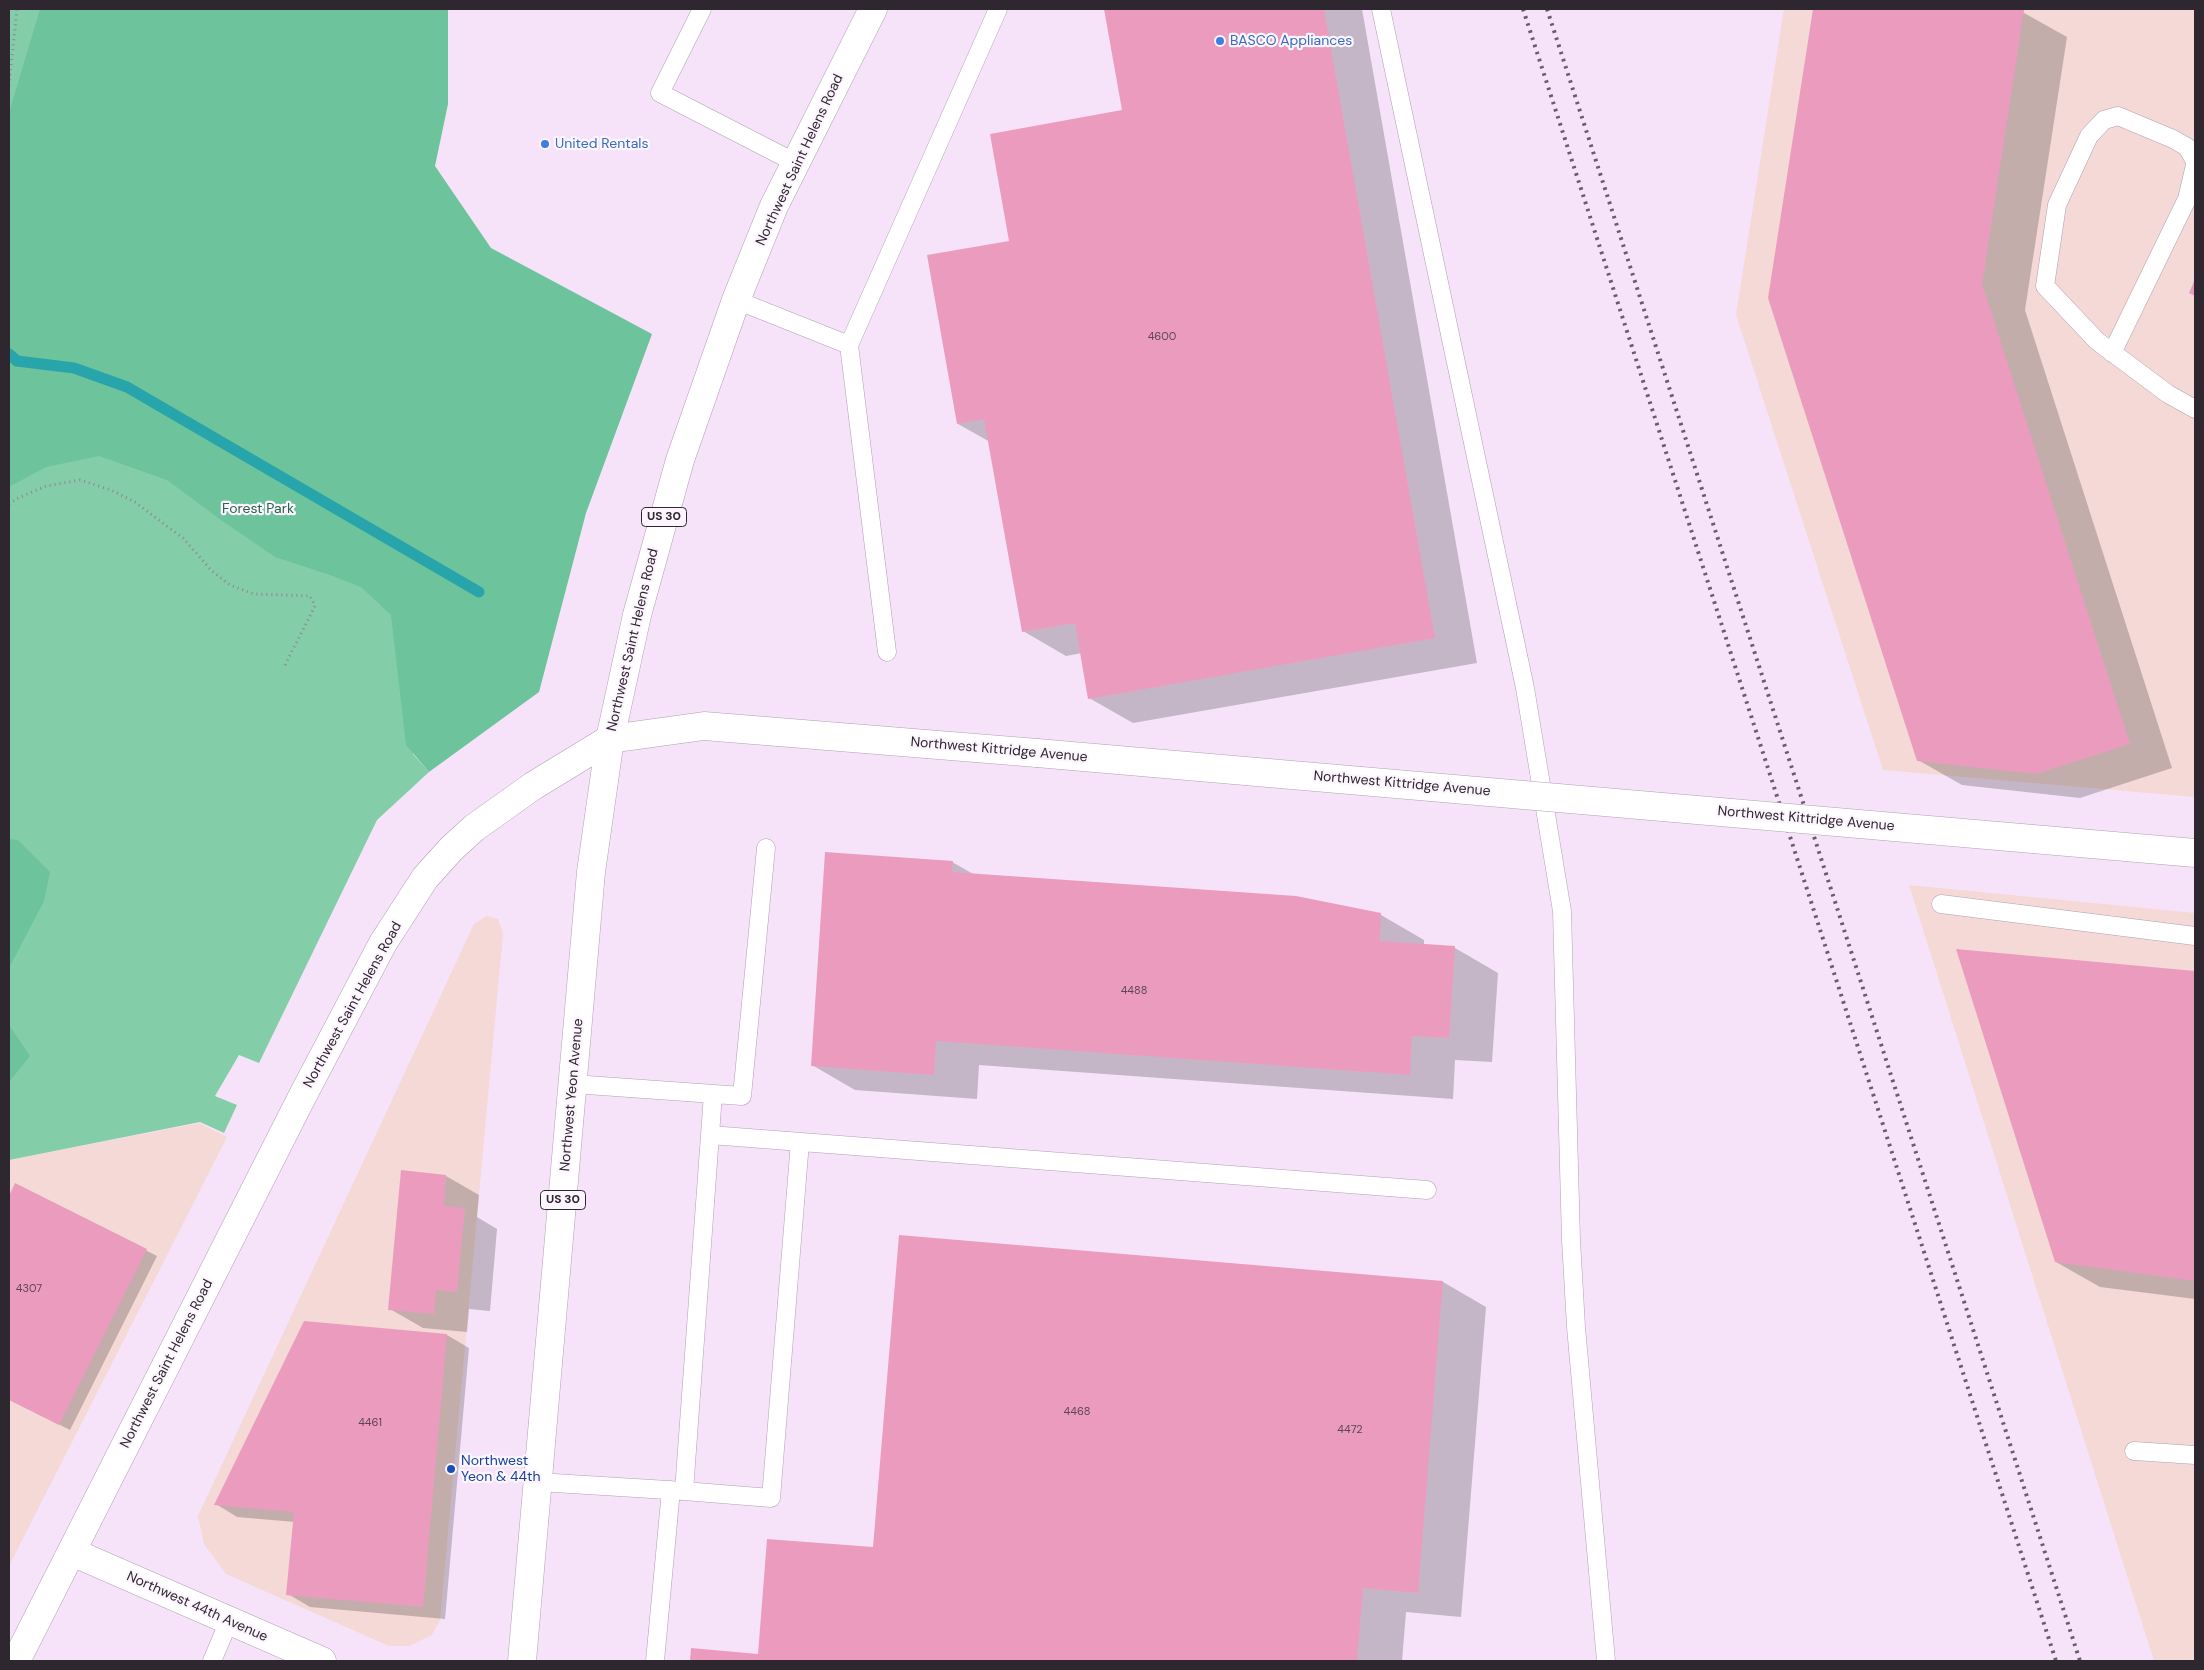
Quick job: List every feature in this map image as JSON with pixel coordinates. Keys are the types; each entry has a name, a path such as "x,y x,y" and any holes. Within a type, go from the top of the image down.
{"main road":[{"name":"Northwest Saint Helens Road","path":"16,1661 383,943 425,878 450,849 474,828 533,786 610,739 637,615 680,460 736,300 774,206 873,9"},
{"name":"Northwest Kittridge Avenue","path":"610,739 704,726 1037,752 2195,853"},
{"name":"Northwest Yeon Avenue","path":"522,1661 591,872 610,739"},
{"name":"Northwest 44th Avenue","path":"72,1552 322,1661"}],"lane":[{"path":"702,9 660,93 796,163"},
{"path":"886,652 849,345 998,9"},
{"path":"1382,9 1525,688 1562,911 1571,1240 1576,1327 1606,1661"},
{"path":"2195,161 2187,148 2173,139 2118,116 2104,120 2089,136 2057,205 2045,286 2097,341 2168,394 2195,409"},
{"path":"2112,353 2187,199 2195,166"},
{"path":"736,300 849,345"},
{"path":"573,1084 742,1096 766,848"},
{"path":"1941,904 2195,936"},
{"path":"654,1661 678,1491 713,1094"},
{"path":"710,1135 1427,1190"},
{"path":"538,1482 771,1498 800,1142"},
{"path":"2134,1451 2195,1454"},
{"path":"212,1661 229,1621"}],"path":[{"path":"9,84 17,9"},
{"path":"9,504 46,486 80,480 111,490 135,502 183,538 211,570 230,585 254,594 310,596 315,606 285,665"}],"shaded area":[{"path":"1784,9 2195,9 2195,797 1883,770 1736,315"},
{"path":"1909,885 2195,913 2195,1661 2154,1661"},
{"path":"487,916 498,919 503,933 440,1620 432,1635 409,1646 389,1646 226,1574 204,1544 198,1516 474,924"},
{"path":"199,1123 227,1137 9,1566 9,1160"}],"green space":[{"name":"Forest Park","path":"9,9 228,9 593,399 413,754 429,772 377,820 259,1063 239,1055 215,1096 237,1105 224,1133 200,1122 9,1160"},
{"path":"40,9 448,9 448,104 435,166 491,248 652,334 586,513 539,692 429,772 406,745 391,615 361,587 275,557 167,480 99,456 46,467 9,487 9,113"},
{"path":"9,839 18,840 50,872 44,901 9,968"},
{"path":"9,1025 30,1056 9,1082"}],"building":[{"path":"1104,9 1324,9 1435,638 1088,699 1075,623 1022,632 984,419 957,424 927,255 1009,241 990,134 1122,110"},
{"path":"1813,9 2024,10 1982,284 2130,744 2036,774 1917,761 1768,298"},
{"path":"2195,279 2195,296 2189,293"},
{"path":"825,852 953,861 952,872 1296,896 1381,913 1380,941 1455,946 1449,1038 1412,1036 1410,1075 936,1041 934,1075 811,1066"},
{"path":"1956,949 2195,971 2195,1281 2055,1262"},
{"path":"401,1170 446,1175 444,1206 465,1208 457,1292 436,1290 434,1314 388,1310"},
{"path":"15,1183 147,1249 59,1425 9,1400 9,1196"},
{"path":"899,1235 1443,1281 1418,1593 1363,1588 1357,1661 690,1661 691,1648 758,1654 767,1539 873,1547"},
{"path":"304,1321 447,1334 423,1607 286,1595 294,1512 214,1505"}],"waterway":[{"path":"9,354 17,361 74,368 127,387 479,592"}],"railway":[{"path":"1523,9 2056,1661"},
{"path":"1547,9 2080,1661"}],"place":[{"name":"BASCO Appliances","path":"1220,41"},
{"name":"United Rentals","path":"545,144"},
{"name":"Northwest Yeon & 44th","path":"451,1469"}]}
